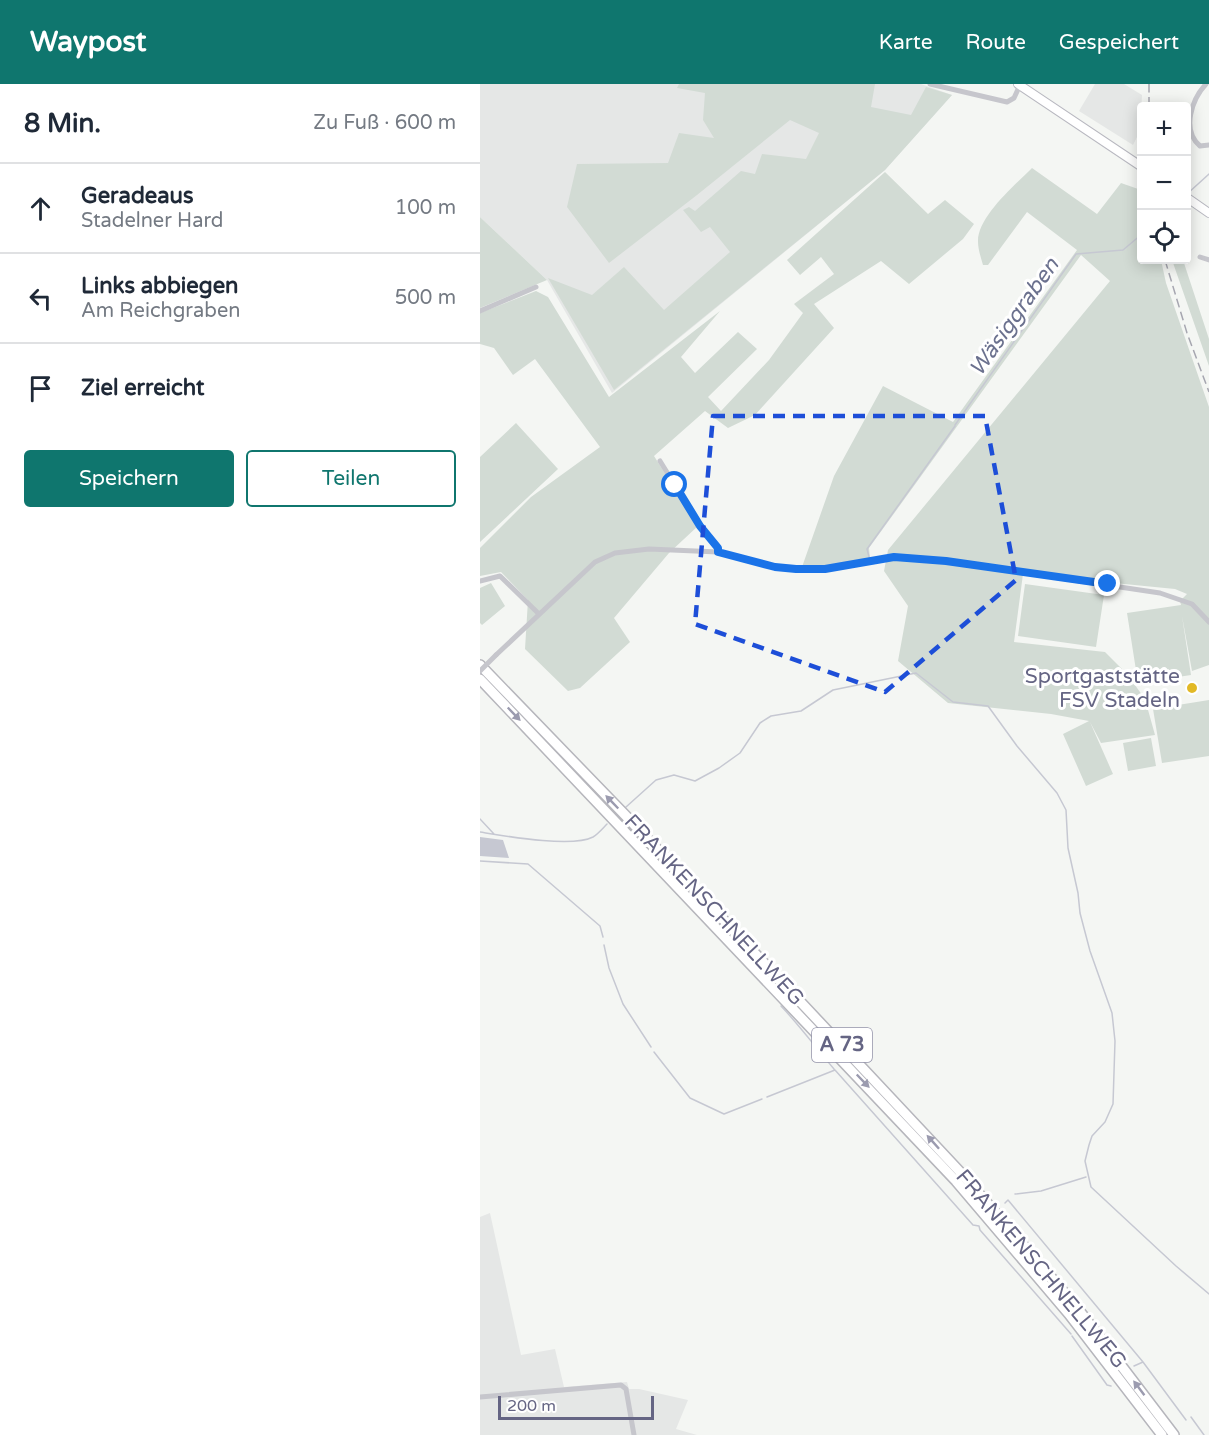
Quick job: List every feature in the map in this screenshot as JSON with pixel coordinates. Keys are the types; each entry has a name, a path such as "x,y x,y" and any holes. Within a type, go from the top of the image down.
{"highway":[{"name":"FRANKENSCHNELLWEG","path":"480,665 962,1174 1075,1305 1174,1435"},
{"name":"FRANKENSCHNELLWEG","path":"480,679 956,1180 1062,1305 1162,1435"},
{"path":"1149,1416 1158,1435"}],"main road":[{"path":"1019,85 1030,88 1137,163"},
{"path":"1191,200 1209,213"}],"street":[{"path":"930,84 1007,102 1014,98 1019,85"},
{"path":"1206,84 1197,94 1191,108 1191,123 1196,142 1200,146 1209,145"},
{"path":"1200,257 1209,260"},
{"path":"480,311 536,287"},
{"path":"660,461 700,526 718,548 718,552"},
{"path":"480,671 595,562 615,553 649,549 718,552 775,567 796,569 825,569 894,557 946,561 1160,593 1192,604 1209,622"},
{"path":"480,581 500,576 539,614"},
{"path":"480,1397 621,1385 626,1389 634,1435"}],"highlighted area":[{"path":"713,416 985,416 1016,580 885,692 695,624"}],"shaded area":[{"path":"480,84 921,84 952,95 885,170 612,393 547,280 480,217"},
{"path":"679,84 875,84 871,107 911,115 926,87 952,95 885,170 614,390 548,278 592,295 624,267 664,310 730,252 710,227 701,232 683,210 689,207 695,211 741,171 755,174 762,154 806,159 819,133 790,120 609,263 567,207 577,164 668,163 679,133 714,138 703,120 705,93 677,88"},
{"path":"1095,84 1124,84 1142,95 1142,102 1137,102 1137,137 1133,145 1079,111"},
{"path":"1032,168 1097,214 1121,183 1137,189 1137,264 1162,264 1166,283 1209,407 1209,665 1192,671 1182,616 1191,675 1138,683 1127,613 1181,605 1180,601 1187,594 1175,589 1023,574 1014,642 1105,652 1127,674 1145,699 1155,735 1101,743 1090,722 1113,774 1086,786 1063,734 1089,721 1051,714 948,703 898,661 908,606 884,571 888,550 1110,281 1081,255 869,548 870,559 835,565 802,567 834,476 883,386 953,422 1077,250 1027,212 988,265 983,265 979,251 979,232 990,212"},
{"path":"885,172 928,214 945,200 974,224 963,239 909,284 881,261 814,304 834,328 755,415 728,428 705,411 654,456 698,526 669,553 614,618 630,642 580,688 568,691 525,649 528,600 501,572 480,576 480,548 531,497 600,447 535,359 513,375 494,348 480,344 480,313 536,291 548,297 609,397 720,311 681,357 695,373 738,332 757,349 708,397 721,411 769,360 803,313 794,304 834,274 821,257 800,275 787,260"},
{"path":"480,217 547,280 480,308"},
{"path":"1173,264 1184,264 1209,339 1209,366"},
{"path":"516,423 558,469 480,542 480,457"},
{"path":"491,583 505,606 482,625 480,623 480,588"},
{"path":"1025,584 1104,595 1096,647 1018,636"},
{"path":"1209,700 1209,756 1162,763 1153,709"},
{"path":"1151,738 1156,766 1128,771 1123,743"},
{"path":"480,837 503,840 509,858 480,856"},
{"path":"490,1213 521,1355 555,1349 564,1387 627,1382 629,1389 639,1389 688,1400 676,1429 697,1435 480,1435 480,1217"}],"waterway":[{"name":"Wäsiggraben","path":"1191,190 1209,174"},
{"name":"Wäsiggraben","path":"955,425 1076,254 1123,250 1137,238"},
{"name":"Wäsiggraben","path":"869,557 867,549 955,426"},
{"path":"626,807 656,780 674,775 695,781 719,768 740,753 760,723 771,716 801,711 833,690 916,673 953,702 988,706 1017,746 1057,793 1066,810 1068,848 1080,913 1090,951 1112,1013 1115,1041 1113,1104 1105,1122 1092,1136 1089,1145 1085,1161 1091,1187 1209,1294"},
{"path":"480,819 494,834"},
{"path":"480,832 538,840 570,841 593,837 607,824"},
{"path":"480,861 528,864 600,926 603,937"},
{"path":"604,945 609,968 623,1004 651,1047"},
{"path":"781,1006 834,1069"},
{"path":"654,1052 690,1098 724,1114 762,1099"},
{"path":"767,1097 835,1070 973,1225 979,1226 980,1230 1071,1334"},
{"path":"1015,1194 1041,1191 1086,1177"},
{"path":"1005,1203 1008,1200 1143,1362"},
{"path":"1072,1336 1107,1385 1111,1386"},
{"path":"1134,1366 1143,1362 1186,1420"},
{"path":"1191,1417 1204,1435"}],"railway":[{"path":"1149,84 1149,102"},
{"path":"1166,264 1187,333 1209,392"}],"place":[{"name":"Sportgaststätte FSV Stadeln","path":"1192,688"}],"route":[{"path":"675,485 700,526 718,548 718,552 775,567 825,569 894,557 946,561 1108,584"}]}
